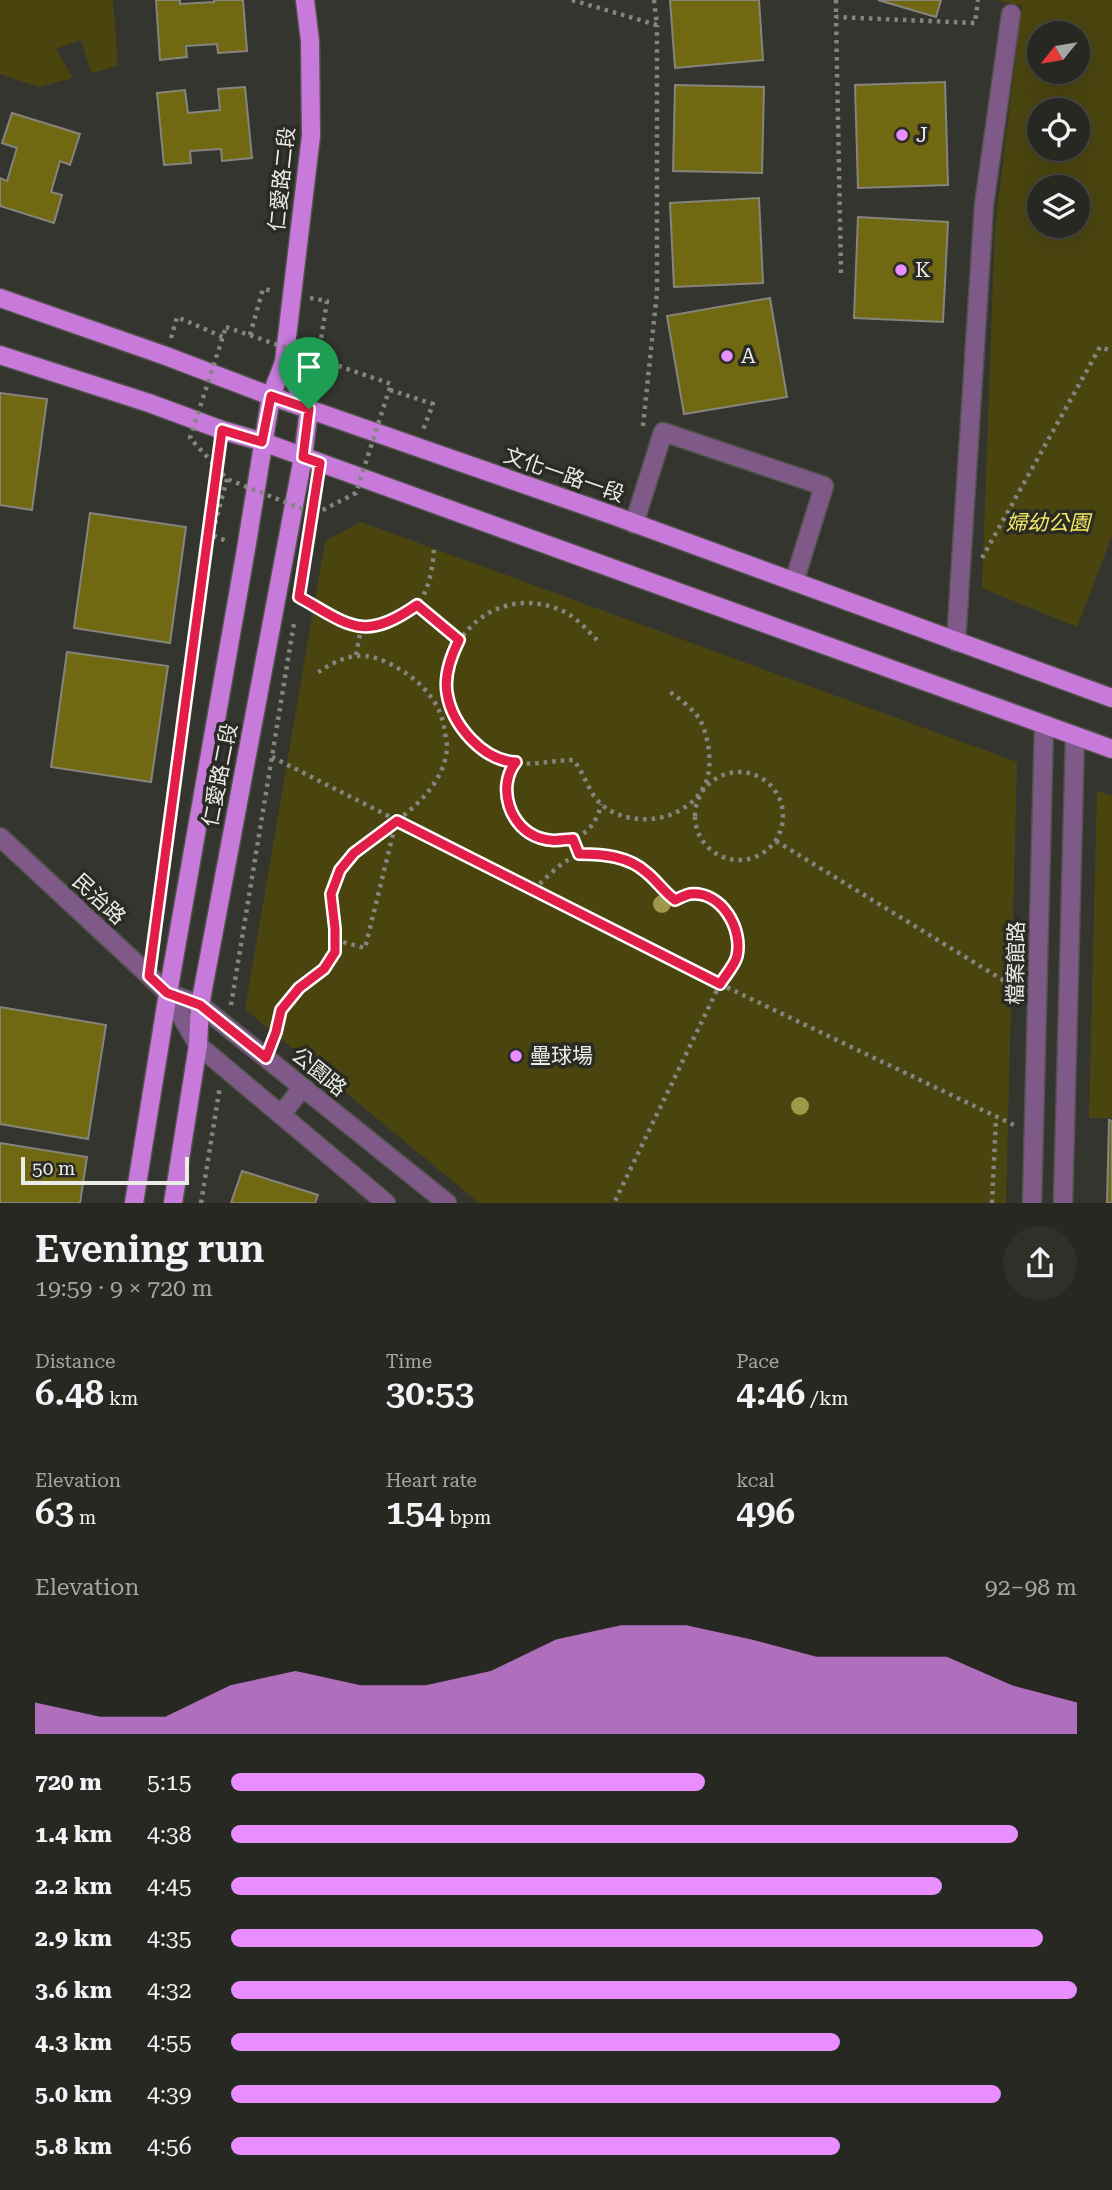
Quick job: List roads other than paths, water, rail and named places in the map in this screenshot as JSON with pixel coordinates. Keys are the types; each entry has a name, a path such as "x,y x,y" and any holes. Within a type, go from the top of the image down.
{"main road":[{"name":"仁愛路二段","path":"134,1203 167,993 244,562 262,442 271,396 284,362 311,136 310,41 305,0"},
{"name":"文化一路一段","path":"0,298 1112,698"},
{"path":"0,355 262,442 1112,749"},
{"path":"284,362 309,409"},
{"name":"仁愛路二段","path":"173,1203 198,1045 200,1005 303,457 309,409"}],"street":[{"path":"956,642 984,205 1011,14"},
{"path":"634,524 663,432 824,486 794,582"},
{"name":"檔案館路","path":"1032,1203 1044,724"},
{"path":"1063,1203 1075,736"},
{"name":"民治路","path":"0,837 167,993"},
{"path":"167,993 198,1045 386,1203"},
{"name":"公園路","path":"167,993 200,1005 447,1203"},
{"path":"281,1115 302,1087"}],"place":[{"name":"J","path":"902,135"},
{"name":"K","path":"901,270"},
{"name":"A","path":"727,356"},
{"name":"壘球場","path":"516,1056"}],"park label":[{"name":"婦幼公園","path":"1048,523"}]}
